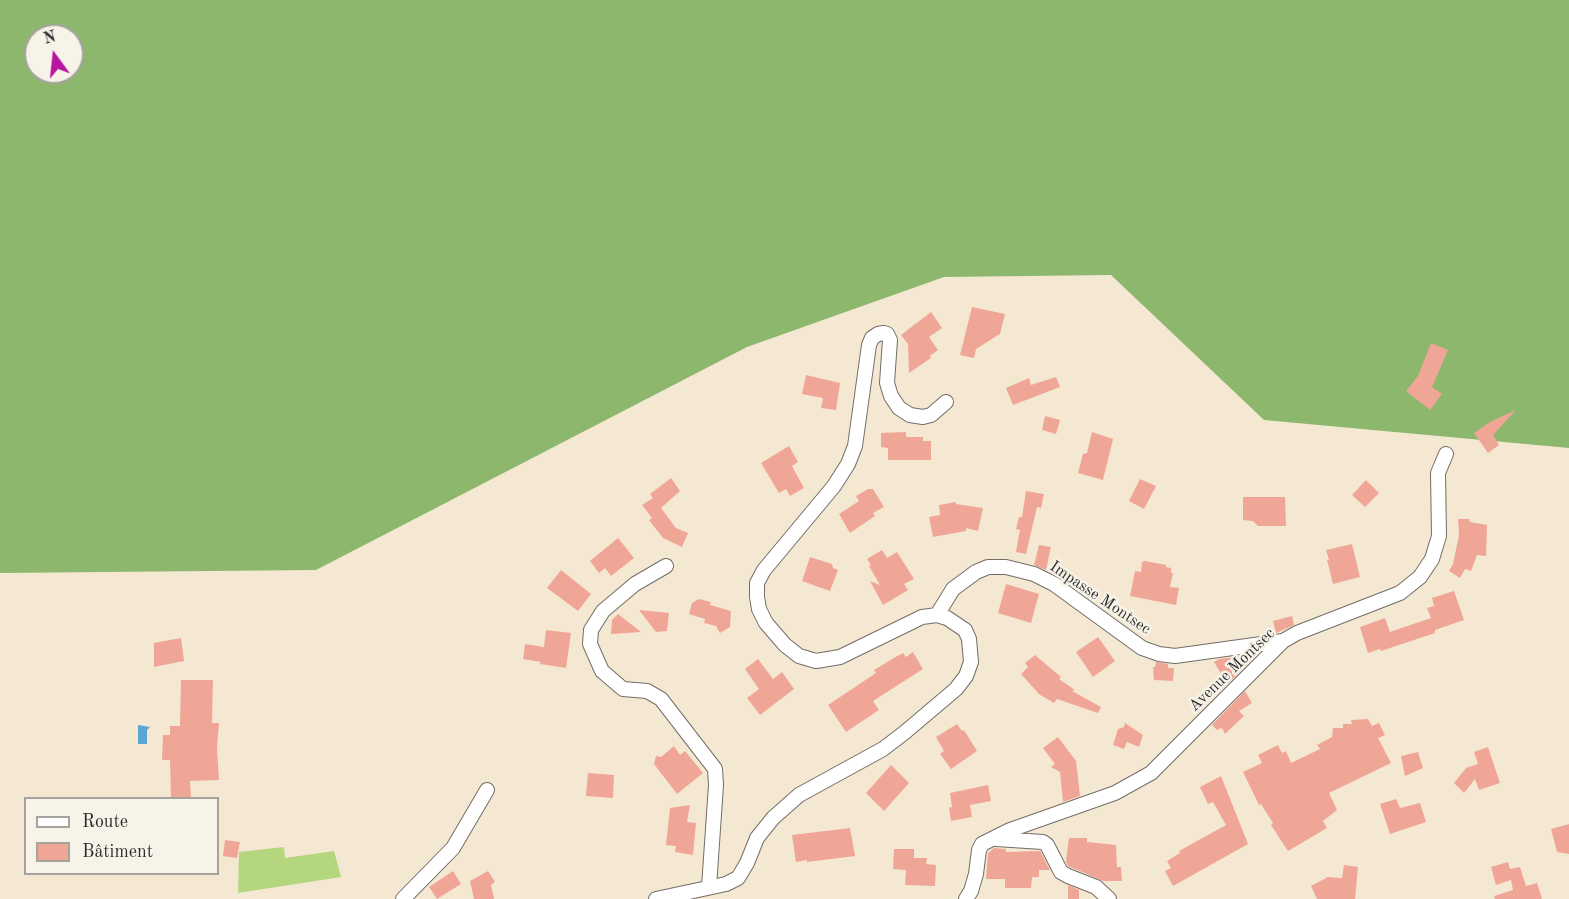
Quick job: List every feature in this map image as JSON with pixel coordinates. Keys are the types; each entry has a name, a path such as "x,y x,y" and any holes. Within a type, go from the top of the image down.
{"street":[{"path":"656,899 726,884 738,878 757,838 773,818 799,795 883,749 904,734 956,689 966,676 971,662 969,639 965,630 947,618 938,615 922,617 840,657 816,661 800,656 785,645 766,623 756,597 757,583 764,570 834,486 848,464 855,446 869,345 872,338 878,333 884,333 890,340 887,383 891,396 899,408 910,415 923,417 931,415 946,402"},
{"name":"Avenue Montsec","path":"993,839 1115,794 1151,773 1283,641 1297,633 1400,592 1420,577 1432,560 1439,536 1438,473 1446,454"},
{"path":"666,566 635,584 603,611 591,630 590,644 602,671 623,689 648,691 661,699 716,768 709,887"},
{"name":"Impasse Montsec","path":"938,615 953,589 976,572 988,567 1006,567 1034,574 1054,584 1142,648 1159,654 1175,656 1283,641"},
{"path":"403,899 453,848 486,790"},
{"path":"966,899 976,874 979,850 982,844 993,839 1043,842 1047,845 1061,872 1096,887 1109,899"}],"green space":[{"path":"0,0 1569,0 1569,448 1264,420 1111,275 944,277 747,347 316,570 0,573"},
{"path":"284,847 285,858 334,851 341,877 238,893 239,852"}],"water":[{"path":"138,725 150,727 147,730 147,744 138,744"}],"building":[{"path":"972,307 1005,314 1000,334 976,349 974,358 960,355"},
{"path":"931,312 942,328 929,337 938,350 930,356 931,358 909,373 908,344 901,335"},
{"path":"1431,343 1448,350 1432,387 1442,394 1430,410 1406,391 1418,376"},
{"path":"806,375 840,383 836,410 821,408 823,398 802,394"},
{"path":"1056,377 1060,387 1013,405 1006,388 1029,378 1031,385"},
{"path":"1516,410 1493,435 1499,445 1488,453 1474,433 1490,422"},
{"path":"1045,416 1060,420 1056,434 1042,430"},
{"path":"906,432 906,437 923,437 923,441 931,441 931,460 888,460 888,448 881,447 881,433"},
{"path":"1092,432 1113,439 1103,480 1078,473 1083,454 1087,453"},
{"path":"789,446 798,462 792,466 804,488 790,496 786,489 779,493 761,463"},
{"path":"671,478 680,491 661,508 676,528 688,533 682,547 663,538 649,520 652,518 642,505 653,498 650,494"},
{"path":"1140,479 1156,486 1144,509 1129,501"},
{"path":"1366,480 1379,493 1365,507 1352,495"},
{"path":"868,489 873,489 884,507 873,513 875,516 850,533 839,514 859,501 856,496"},
{"path":"1026,491 1044,494 1041,508 1037,507 1026,554 1016,552 1020,530 1016,529 1019,517 1022,517"},
{"path":"1243,497 1285,497 1286,526 1258,526 1253,521 1243,520"},
{"path":"956,502 956,504 983,508 978,531 966,528 966,531 933,537 929,517 940,515 939,505"},
{"path":"1458,519 1469,519 1470,522 1487,525 1486,556 1477,555 1471,571 1465,569 1460,578 1449,571 1453,564 1459,535"},
{"path":"618,538 634,558 611,576 605,568 599,573 590,561"},
{"path":"1352,544 1360,577 1333,584 1326,550"},
{"path":"1039,545 1051,547 1046,570 1034,565"},
{"path":"882,550 887,558 897,552 914,579 904,584 908,590 883,605 870,581 880,585 867,559"},
{"path":"810,557 832,564 833,568 838,570 830,591 802,581"},
{"path":"1142,562 1171,568 1171,573 1173,573 1170,587 1179,588 1176,605 1130,596 1135,571 1141,572"},
{"path":"561,570 591,594 578,611 547,588"},
{"path":"1006,584 1039,594 1031,623 998,613"},
{"path":"1454,591 1464,620 1435,630 1435,633 1381,651 1380,649 1368,653 1360,627 1385,618 1390,632 1431,618 1427,608 1434,606 1432,598"},
{"path":"699,599 731,611 730,627 720,633 716,626 704,623 705,619 689,614 692,603"},
{"path":"639,610 669,613 667,631 656,632"},
{"path":"618,614 641,632 611,634 612,620"},
{"path":"1292,616 1294,625 1276,633 1273,621"},
{"path":"546,630 571,633 566,668 523,659 525,644 544,647"},
{"path":"1098,637 1115,661 1093,677 1076,652"},
{"path":"181,638 184,661 154,667 154,643"},
{"path":"913,652 923,669 873,701 879,710 846,732 828,705 876,673 874,670 903,653 906,657"},
{"path":"1258,654 1227,684 1214,662 1219,659"},
{"path":"1035,655 1061,677 1059,679 1075,690 1072,691 1101,707 1098,713 1057,699 1054,703 1039,694 1021,674 1028,667 1025,663"},
{"path":"758,659 773,679 782,672 794,689 760,715 747,698 759,689 745,669"},
{"path":"1156,662 1168,664 1168,668 1174,668 1173,681 1154,680 1153,667"},
{"path":"181,680 213,680 212,723 219,723 217,748 219,780 190,781 191,797 171,797 170,760 162,760 163,735 170,735 170,726 180,726"},
{"path":"1245,691 1252,703 1239,711 1244,716 1225,734 1222,728 1217,730 1212,725"},
{"path":"1368,719 1372,726 1379,723 1385,735 1378,738 1391,763 1329,793 1337,810 1323,821 1327,828 1288,851 1271,825 1273,823 1261,804 1259,805 1243,772 1262,763 1258,755 1278,745 1282,753 1286,751 1291,763 1320,749 1317,745 1332,737 1333,728 1343,728 1343,724 1352,724 1351,720"},
{"path":"1125,723 1143,735 1139,747 1127,742 1124,749 1113,745 1118,729 1124,727"},
{"path":"957,724 962,731 964,730 977,751 951,769 940,754 944,751 936,737"},
{"path":"1058,737 1076,761 1080,796 1063,802 1060,772 1051,767 1055,764 1043,748"},
{"path":"674,746 680,755 685,751 703,773 677,794 654,764 656,756 661,757"},
{"path":"1488,747 1500,783 1479,790 1475,779 1464,793 1454,783 1466,768 1478,764 1474,752"},
{"path":"1418,752 1423,768 1405,776 1401,756"},
{"path":"891,765 909,783 884,811 866,793"},
{"path":"588,773 614,775 613,798 586,796"},
{"path":"1221,776 1248,844 1173,886 1165,871 1171,868 1167,861 1180,853 1179,851 1226,825 1213,802 1208,804 1200,787"},
{"path":"988,785 991,801 970,805 972,817 951,821 950,793"},
{"path":"1396,799 1400,808 1420,803 1426,822 1390,834 1380,804"},
{"path":"690,805 687,822 696,823 693,855 675,852 676,846 666,845 670,808"},
{"path":"1569,824 1569,854 1557,852 1551,829"},
{"path":"850,828 855,856 796,862 792,835"},
{"path":"1069,838 1087,838 1087,842 1116,845 1117,867 1121,867 1122,881 1103,881 1068,866 1066,861"},
{"path":"225,840 240,842 237,858 223,856"},
{"path":"994,848 1006,849 1006,852 1040,851 1050,870 1039,870 1039,877 1032,877 1031,888 1005,888 1005,879 986,879 988,853"},
{"path":"894,849 914,849 914,858 927,858 926,864 936,865 935,886 905,885 906,870 893,869"},
{"path":"1508,862 1510,869 1520,867 1526,886 1537,883 1542,899 1495,899 1494,896 1513,890 1511,880 1496,885 1491,867"},
{"path":"1344,865 1358,867 1355,899 1317,899 1311,886 1328,877 1342,878"},
{"path":"453,871 461,884 437,899 429,887"},
{"path":"488,871 495,882 491,885 494,899 474,899 470,881"},
{"path":"1068,885 1079,890 1079,899 1068,899"}]}
